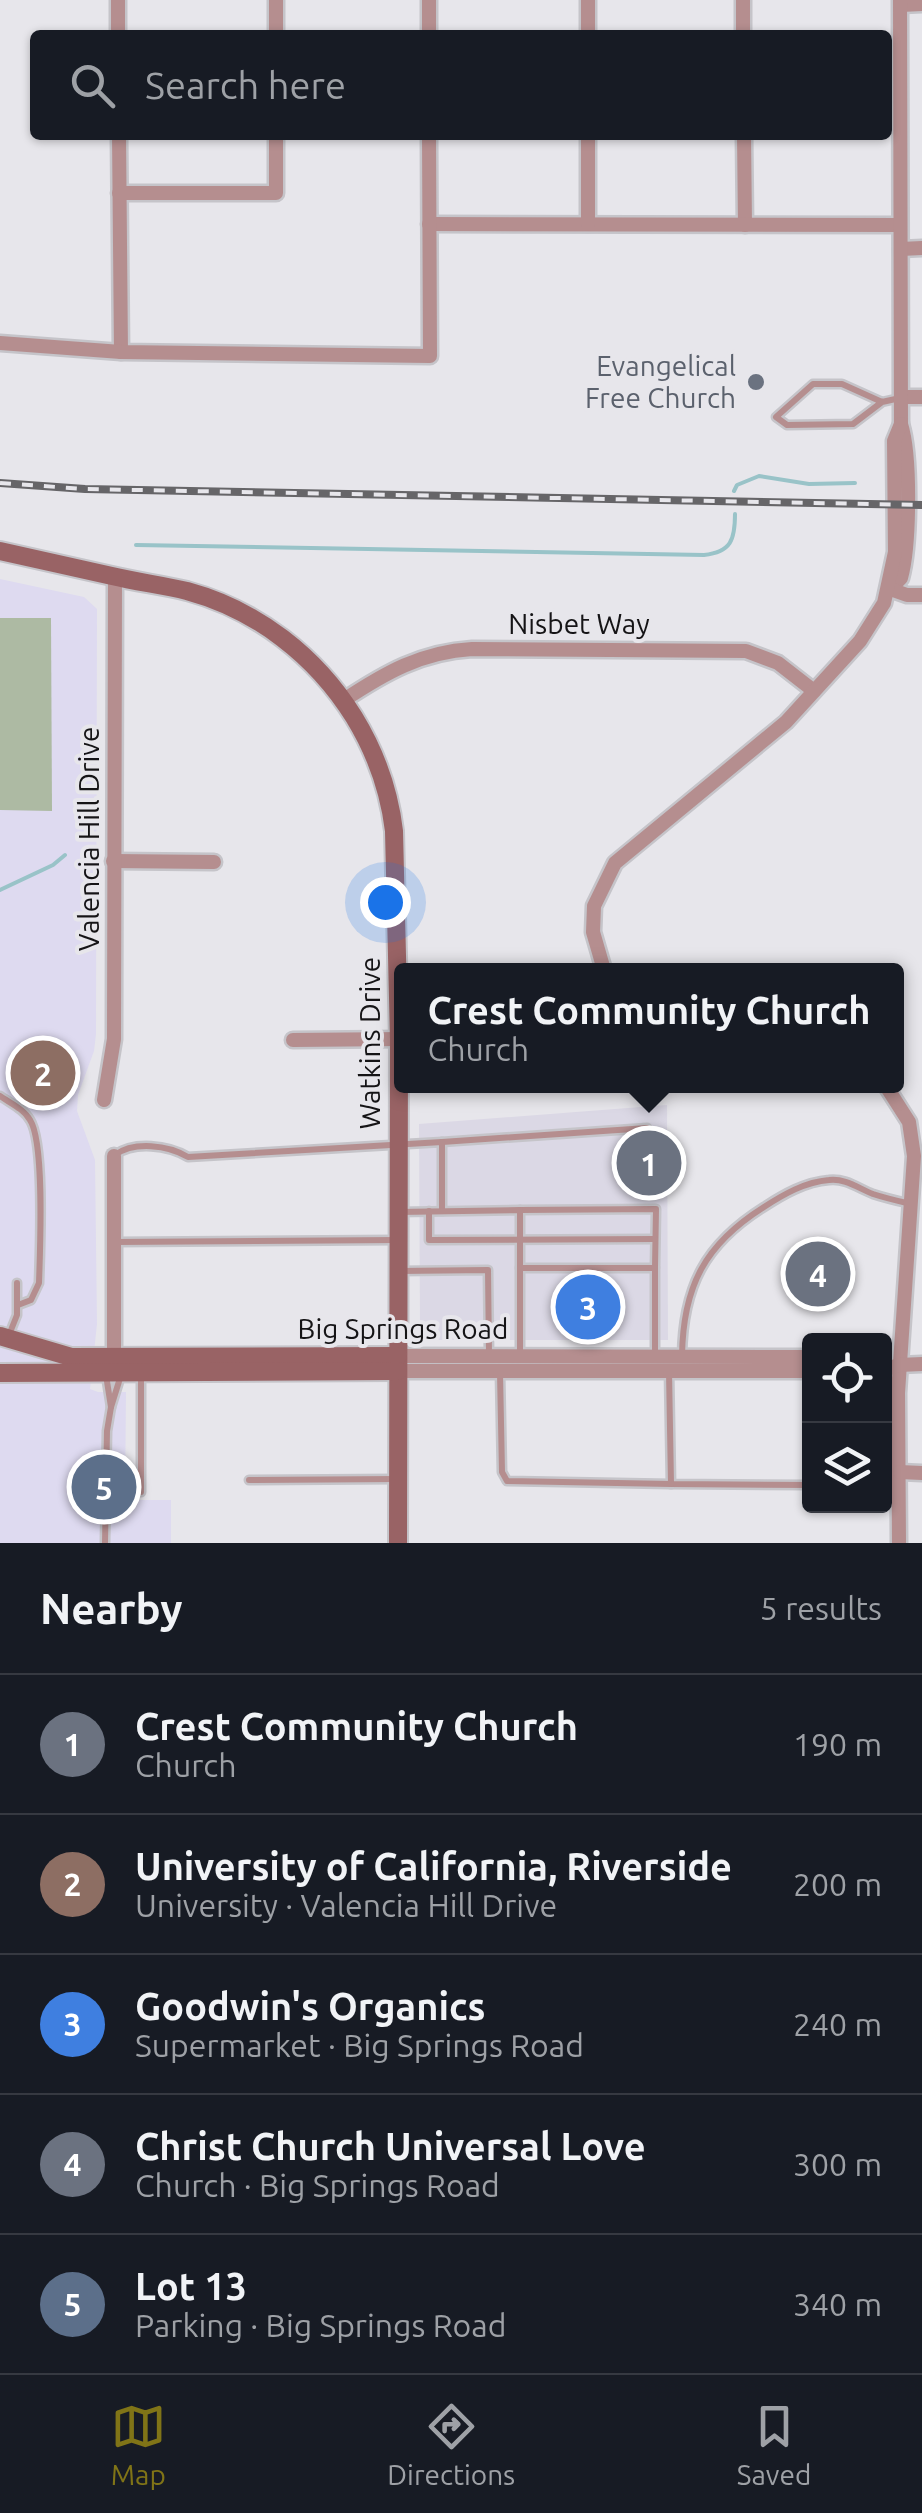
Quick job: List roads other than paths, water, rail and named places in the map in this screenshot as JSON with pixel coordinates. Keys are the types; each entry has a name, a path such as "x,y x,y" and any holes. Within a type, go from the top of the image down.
{"main road":[{"name":"Watkins Drive","path":"0,551 189,592 248,616 326,674 378,762 390,798 398,963"},
{"name":"Watkins Drive","path":"398,1543 399,1093"},
{"name":"Big Springs Road","path":"4,1337 50,1354 141,1374 398,1364"},
{"name":"Big Springs Road","path":"0,1374 398,1364"}],"street":[{"path":"118,0 118,30"},
{"path":"276,0 276,30"},
{"path":"429,0 429,30"},
{"path":"588,0 588,30"},
{"path":"743,0 743,30"},
{"path":"602,963 593,932 594,906 614,863 764,741 860,641 890,589 901,578 905,564 906,441 901,424 900,2 922,4"},
{"path":"119,140 120,352"},
{"path":"119,193 276,194 276,140"},
{"path":"0,344 120,352 430,356 429,140"},
{"path":"588,140 588,224"},
{"path":"744,140 745,225"},
{"path":"429,224 900,225"},
{"path":"901,248 922,248"},
{"path":"902,398 922,398"},
{"name":"Valencia Hill Drive","path":"104,1100 114,1039 115,577"},
{"path":"890,589 922,595"},
{"name":"Nisbet Way","path":"344,700 396,667 428,654 472,649 746,651 778,663 814,691"},
{"path":"113,862 214,862"},
{"path":"293,1040 394,1039"},
{"path":"892,1093 902,1106 912,1136 912,1204 892,1368 900,1472 899,1543"},
{"path":"114,1156 114,1369"},
{"name":"Big Springs Road","path":"398,1364 520,1356 802,1357"},
{"name":"Big Springs Road","path":"398,1364 500,1371 802,1371"},
{"path":"892,1368 922,1364"},
{"path":"900,1472 922,1473"}],"lane":[{"path":"882,402 842,384 813,384 776,418 786,424 853,424 882,402 902,398"},
{"path":"0,1096 28,1116 35,1129 40,1283 31,1300 18,1305"},
{"path":"114,1156 133,1148 172,1147 188,1157 647,1128"},
{"path":"442,1142 442,1211"},
{"path":"682,1357 686,1304 698,1272 718,1242 752,1214 786,1193 829,1180 840,1180 912,1204"},
{"path":"398,1212 656,1209 655,1357"},
{"path":"520,1210 520,1356"},
{"path":"429,1212 429,1240 656,1239"},
{"path":"114,1242 398,1240"},
{"path":"520,1268 655,1268"},
{"path":"398,1271 488,1270 489,1357"},
{"path":"4,1337 18,1305 17,1283"},
{"path":"105,1543 107,1431 114,1369"},
{"path":"112,1408 114,1369"},
{"path":"500,1371 504,1479 802,1485"},
{"path":"670,1371 671,1484"},
{"path":"141,1374 141,1492"},
{"path":"248,1480 398,1479"}],"waterway":[{"path":"734,491 737,485 759,476 809,484 855,483"},
{"path":"136,545 704,555 720,551 730,543 735,514"},
{"path":"0,890 53,865 65,855"}],"railway":[{"path":"0,483 85,489 922,505"}],"place":[{"name":"Evangelical Free Church","path":"756,382"},
{"name":"University of California, Riverside","path":"43,1073"},
{"name":"Crest Community Church","path":"649,1163"},
{"name":"Christ Church Universal Love","path":"818,1274"},
{"name":"Goodwin's Organics","path":"588,1307"},
{"name":"Lot 13","path":"104,1487"}]}
